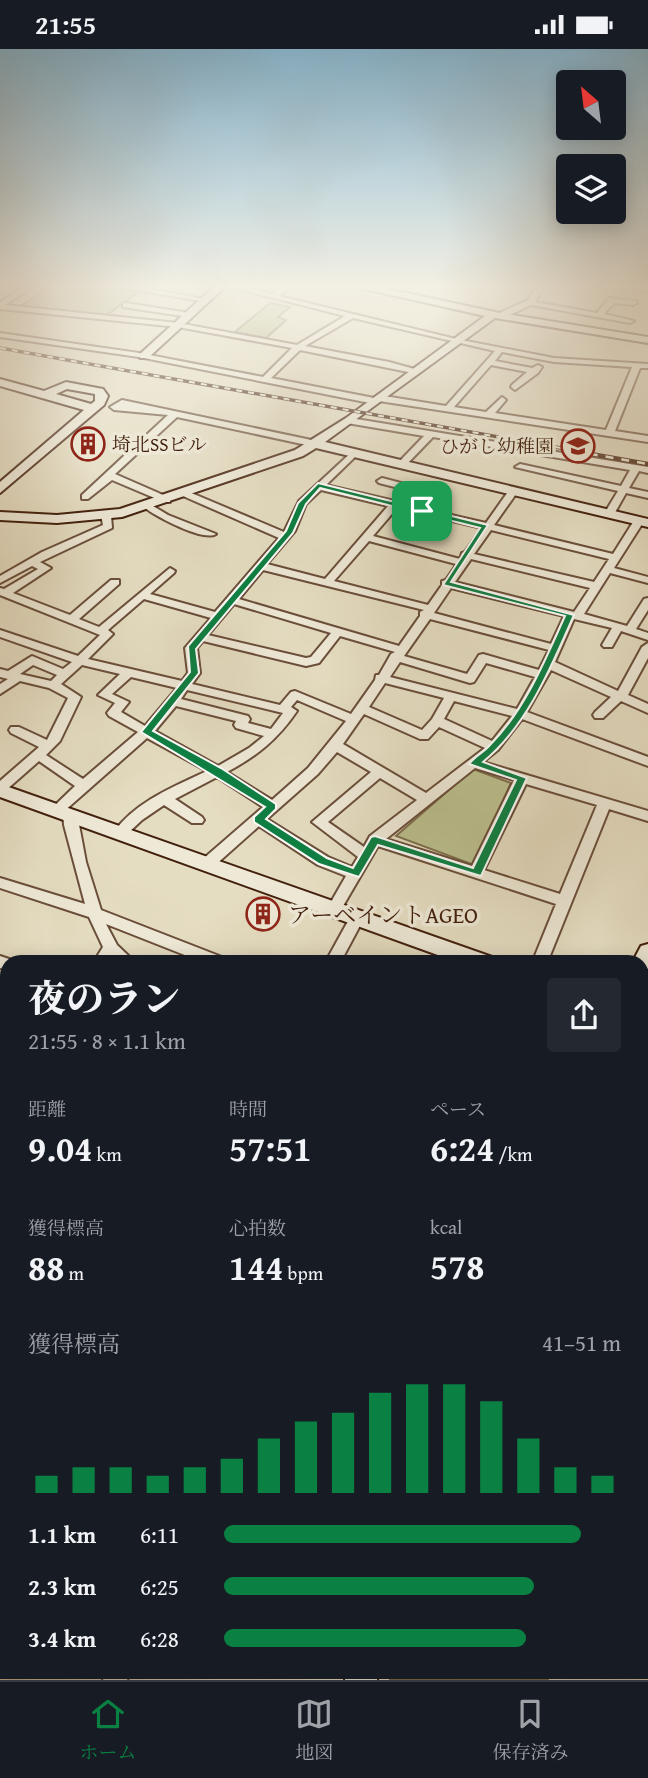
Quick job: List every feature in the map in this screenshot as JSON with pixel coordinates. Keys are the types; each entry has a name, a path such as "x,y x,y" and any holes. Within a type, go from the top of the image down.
{"street":[{"path":"172,361 377,400 648,439"},
{"path":"266,378 284,361"},
{"path":"375,361 415,372"},
{"path":"0,516 57,519 106,515 167,500 316,444 429,361"},
{"path":"515,387 543,361"},
{"path":"586,361 648,366"},
{"path":"447,410 490,362 535,371"},
{"path":"609,434 637,365"},
{"path":"0,382 92,408"},
{"path":"0,489 92,408 102,396 93,389 66,385 47,394"},
{"path":"487,415 502,400"},
{"path":"157,411 400,463 643,522 614,557 573,615 520,714 494,747 375,840 334,909"},
{"path":"85,497 174,415"},
{"path":"350,421 648,470"},
{"path":"367,498 431,434"},
{"path":"208,863 313,771 336,745 485,527 533,449"},
{"path":"120,955 111,947 97,914 64,812 82,784 146,732 173,701 194,673 191,648 286,537 302,503 318,486 340,470 354,453"},
{"path":"520,467 648,495"},
{"path":"609,514 636,468"},
{"path":"109,477 167,500"},
{"path":"382,481 436,495 422,511"},
{"path":"318,486 614,557"},
{"path":"186,493 286,537"},
{"path":"328,582 394,505"},
{"path":"148,506 164,517 211,534"},
{"path":"0,580 30,562 108,526 106,515"},
{"path":"367,537 595,586"},
{"path":"3,592 46,568 30,562"},
{"path":"261,566 328,582 555,648"},
{"path":"607,569 648,580"},
{"path":"101,631 170,571"},
{"path":"71,620 115,582"},
{"path":"446,583 648,636"},
{"path":"3,592 107,634 53,685"},
{"path":"142,595 217,616"},
{"path":"232,600 338,631 470,679 483,658 545,669 596,686 648,709"},
{"path":"608,645 648,601"},
{"path":"200,637 306,662 315,660 338,631"},
{"path":"0,633 127,674 291,711 273,734 217,771 164,798 131,821 121,832"},
{"path":"599,715 620,696 648,647"},
{"path":"0,690 9,675 32,660 66,675"},
{"path":"127,674 104,695 123,702 113,713 217,771 272,807"},
{"path":"9,675 53,685 75,697 75,703 43,751 0,789 462,955"},
{"path":"380,678 520,714 648,762"},
{"path":"584,697 596,686"},
{"path":"284,708 295,695 352,719"},
{"path":"360,708 424,736 438,721 450,698"},
{"path":"173,701 244,719 240,725 273,734"},
{"path":"438,721 494,747"},
{"path":"15,730 82,784"},
{"path":"336,745 427,800"},
{"path":"475,764 648,816"},
{"path":"366,856 319,822 380,771"},
{"path":"477,873 522,778"},
{"path":"164,798 197,820"},
{"path":"543,955 605,803"},
{"path":"258,819 323,861 355,874"},
{"path":"375,840 564,901"},
{"path":"0,883 97,914 202,955"},
{"path":"336,955 357,918"},
{"path":"106,955 111,947"}],"green space":[{"path":"473,769 511,783 474,865 396,836"},
{"path":"548,1679 548,1680 390,1680"}],"railway":[{"path":"74,361 583,452"},
{"path":"574,451 648,464"}],"place":[{"name":"埼北SSビル","path":"88,444"},
{"name":"ひがし幼稚園","path":"578,446"},
{"name":"アーベイントAGEO","path":"263,914"}],"route":[{"path":"318,486 422,511 485,527 446,583 570,615 548,664 520,714 494,747 475,764 522,778 477,873 375,840 355,874 323,861 258,819 272,807 217,771 146,732 168,709 194,673 191,648 290,531 302,503 318,486"}]}
